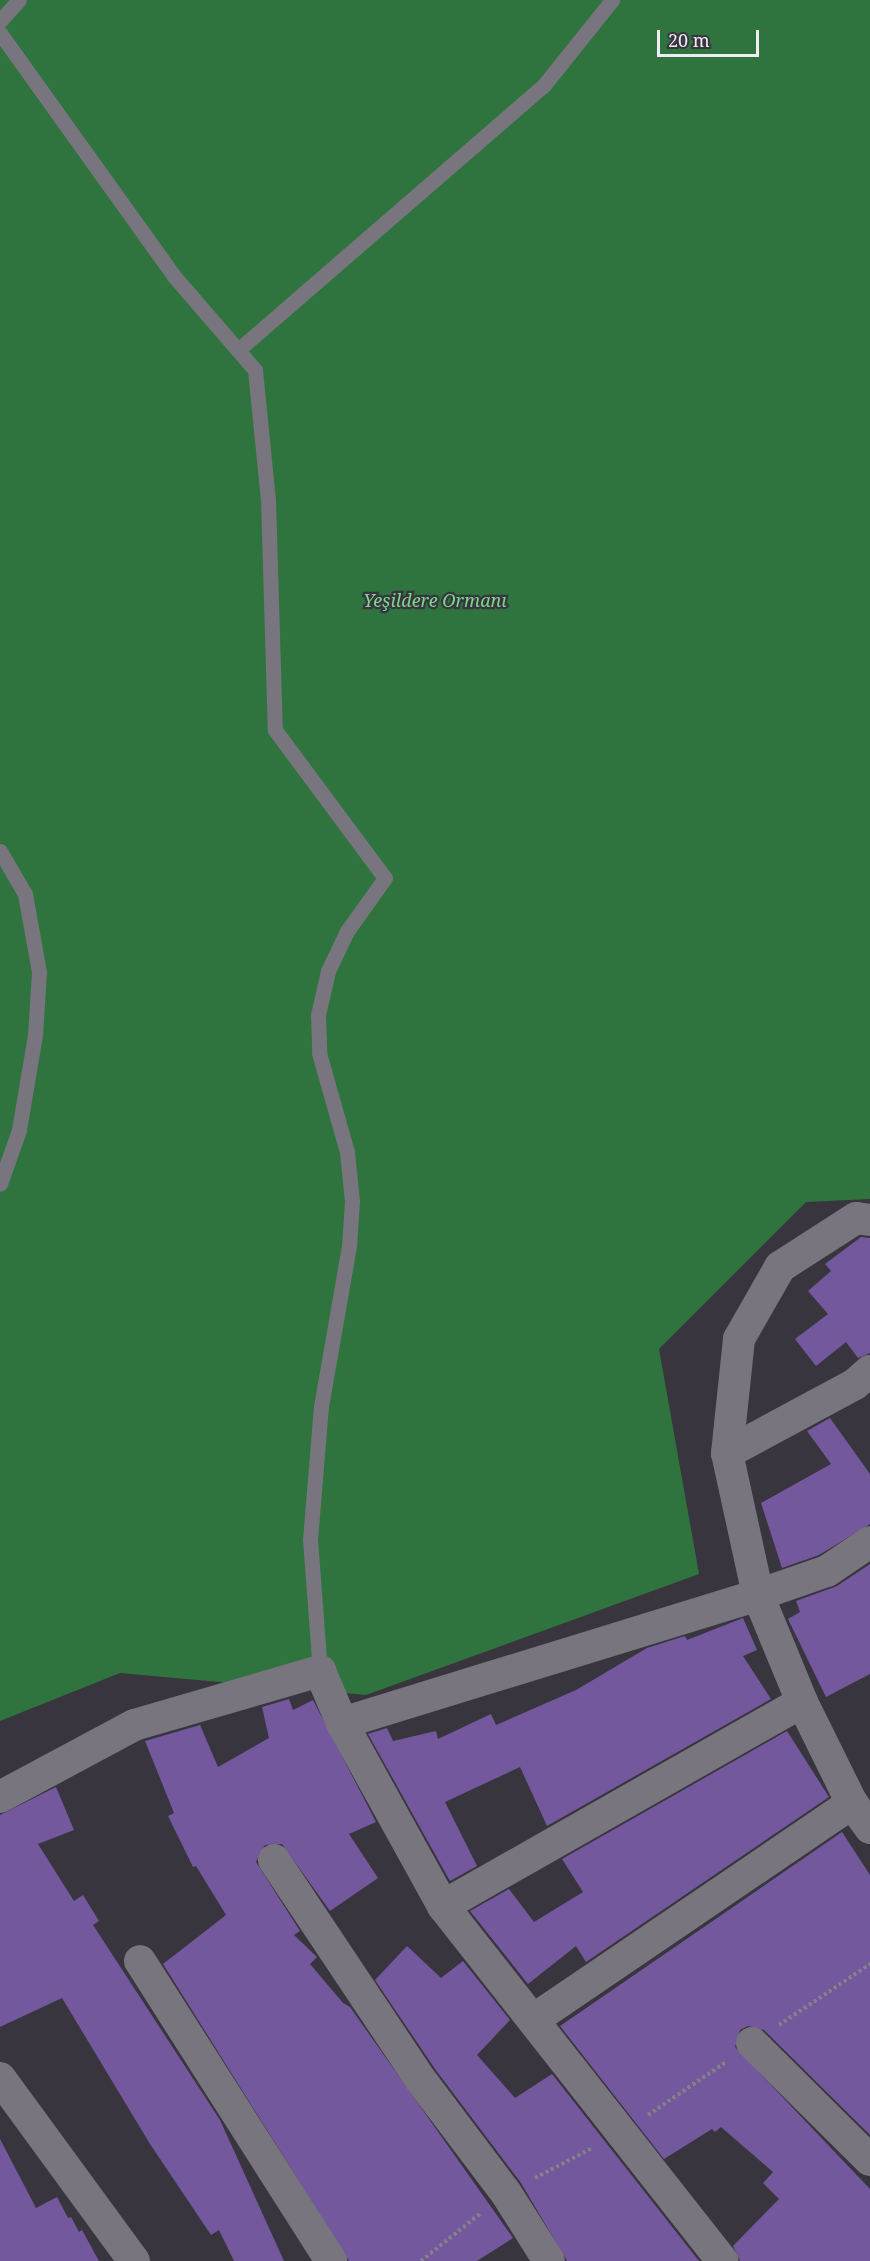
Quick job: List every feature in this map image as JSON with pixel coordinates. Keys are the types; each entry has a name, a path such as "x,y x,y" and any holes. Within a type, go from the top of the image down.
{"street":[{"path":"533,2020 861,1816 802,1702 758,1595 727,1453 739,1339 780,1267 865,1217"},
{"path":"727,1453 865,1387"},
{"path":"342,1723 758,1595 827,1571 870,1542"},
{"path":"0,1797 134,1725 320,1671 342,1723 443,1906 722,2261"},
{"path":"443,1906 802,1702"},
{"path":"274,1860 420,2079 506,2193 549,2261"},
{"path":"140,1961 331,2261"},
{"path":"752,2043 870,2160"},
{"path":"0,2078 134,2261"}],"lane":[{"path":"0,21 19,0"},
{"path":"238,350 544,85 612,0"},
{"path":"0,33 173,275 255,370 268,500 274,730 386,878 347,931 328,971 318,1015 319,1053 347,1152 352,1191 349,1246 321,1406 310,1539 320,1671"},
{"path":"0,851 25,894 39,972 35,1035 19,1130 0,1184"}],"green space":[{"name":"Yeşildere Ormanı","path":"0,0 870,0 870,1199 806,1202 659,1349 699,1574 366,1695 120,1673 0,1721"}],"building":[{"path":"861,1237 870,1238 870,1353 858,1358 846,1342 816,1366 795,1339 828,1314 808,1291 831,1271 825,1264"},
{"path":"830,1418 870,1474 870,1524 819,1555 782,1568 761,1503 831,1464 807,1431"},
{"path":"870,1564 870,1674 826,1697 788,1619 800,1612 796,1601 837,1586"},
{"path":"743,1618 757,1650 743,1656 771,1699 547,1826 520,1767 445,1802 477,1866 450,1881 368,1734 387,1728 393,1741 436,1731 438,1739 491,1714 496,1725 576,1690 647,1648 685,1636 687,1640"},
{"path":"289,1699 293,1710 313,1700 376,1822 349,1834 378,1878 330,1911 282,1844 265,1845 256,1862 300,1931 294,1935 317,1957 310,1964 343,2003 350,2007 513,2238 477,2261 349,2261 163,1964 226,1915 196,1866 193,1867 168,1816 174,1813 145,1741 200,1725 218,1767 269,1738 262,1707"},
{"path":"787,1731 829,1797 586,1962 576,1946 528,1984 470,1911 509,1889 534,1922 583,1892 562,1859"},
{"path":"56,1787 74,1830 38,1844 74,1901 83,1895 99,1921 93,1925 220,2120 284,2261 234,2261 219,2230 211,2235 150,2144 62,1998 0,2027 0,1815"},
{"path":"842,1832 870,1875 870,2135 764,2030 748,2026 740,2030 735,2047 870,2189 870,2261 740,2261 733,2246 779,2199 763,2183 773,2172 721,2127 715,2132 712,2129 664,2159 560,2026"},
{"path":"407,1946 441,1978 463,1961 510,2020 477,2055 515,2098 552,2074 699,2261 567,2261 521,2183 435,2069 375,1980"},
{"path":"0,2139 36,2208 57,2197 68,2218 71,2217 79,2232 82,2230 99,2261 0,2261"}]}
